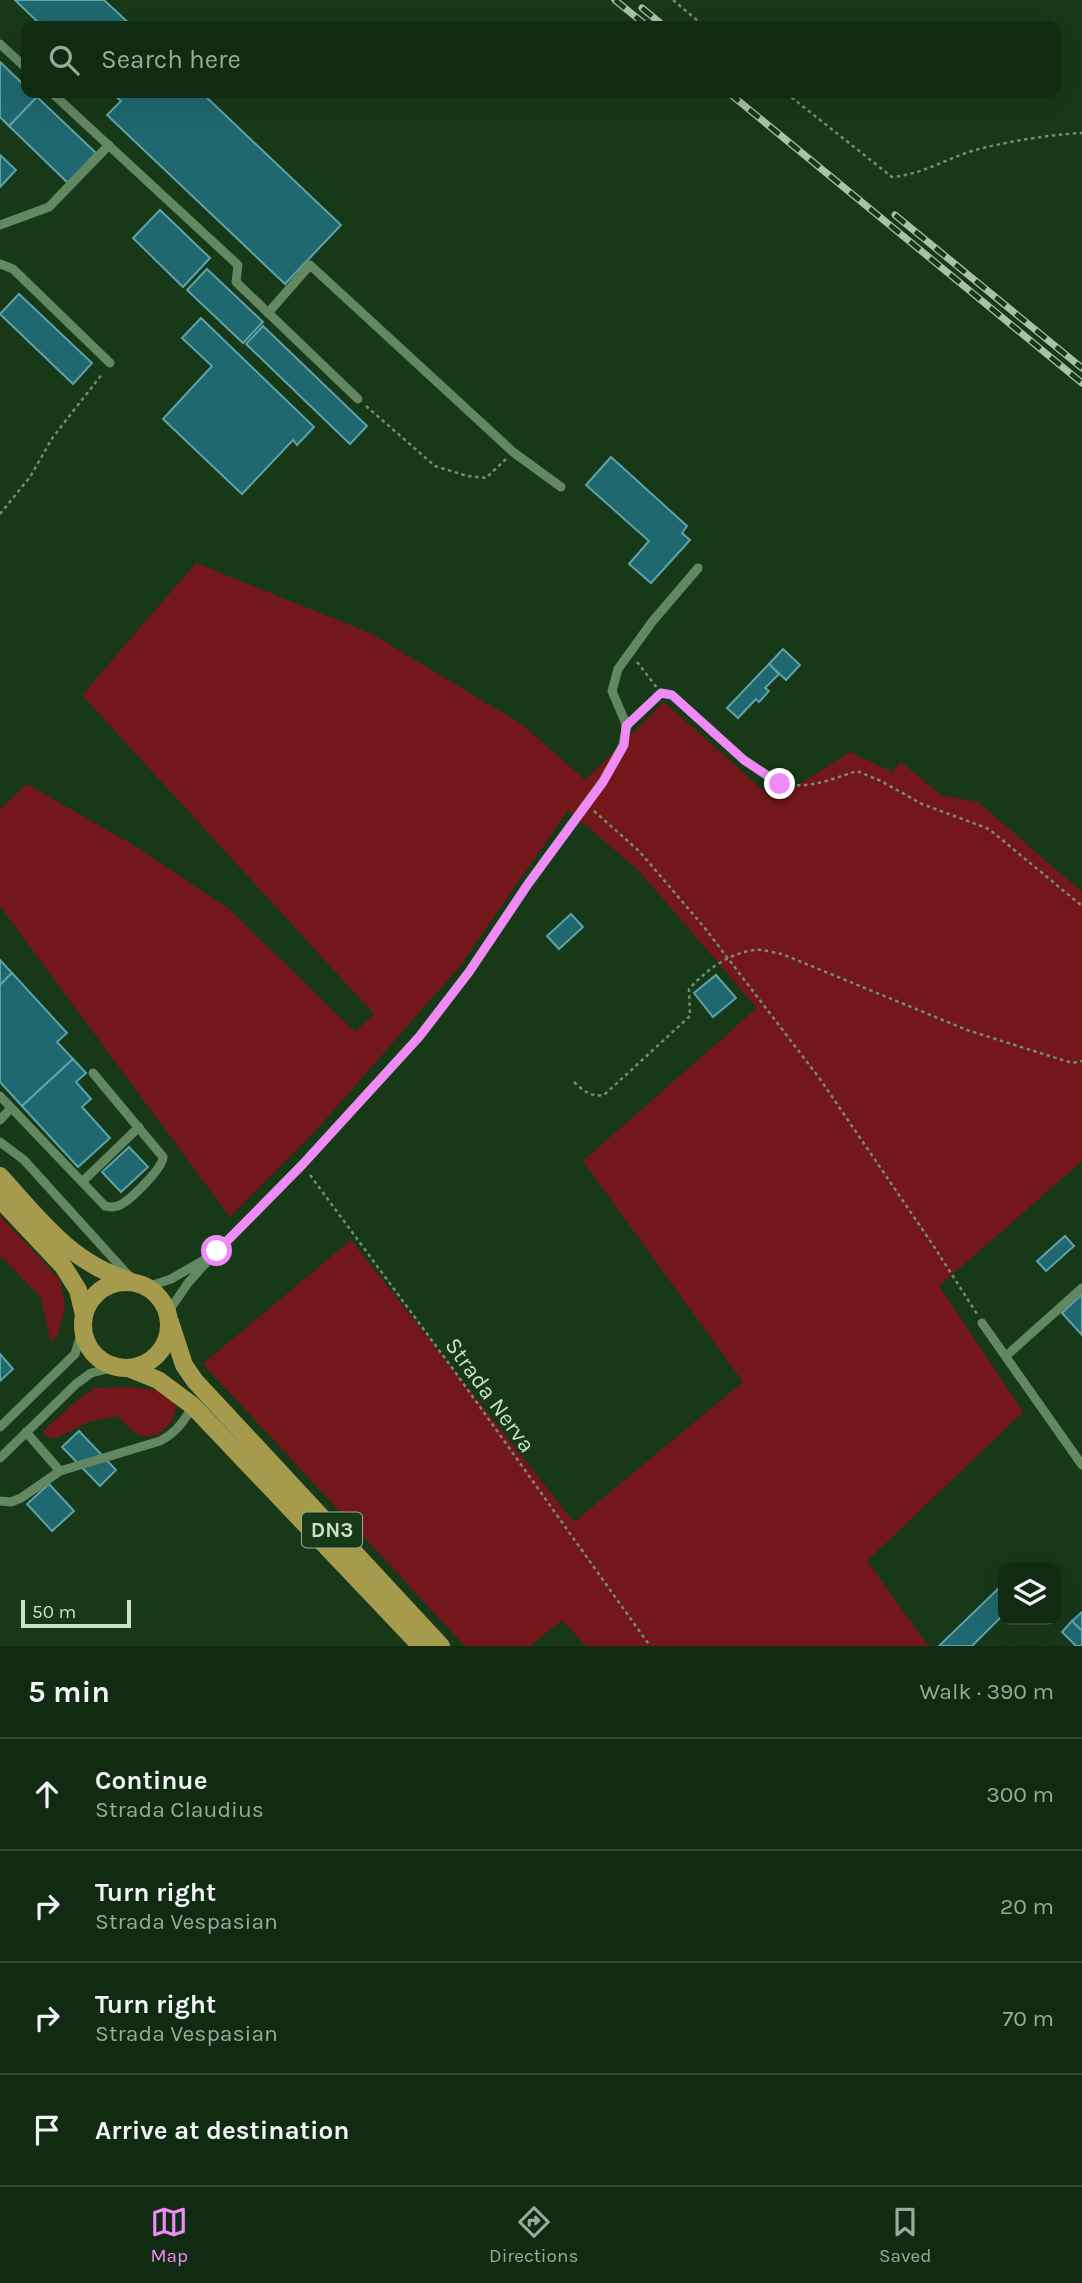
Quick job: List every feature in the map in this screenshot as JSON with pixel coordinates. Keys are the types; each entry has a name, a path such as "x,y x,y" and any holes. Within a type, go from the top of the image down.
{"main road":[{"path":"0,1176 68,1249 105,1273 141,1284 158,1295 169,1317 168,1336 163,1349 154,1359 142,1365 122,1367 103,1361 93,1352 86,1341 78,1290 63,1266 0,1199"},
{"path":"84,1322 88,1305 103,1288 113,1283 141,1284"},
{"name":"DN3","path":"169,1317 184,1365 195,1381 441,1646"},
{"name":"DN3","path":"122,1367 158,1380 193,1406 421,1646"}],"lane":[{"path":"0,44 21,63"},
{"path":"57,98 237,265 236,282 358,399"},
{"path":"0,225 49,207 109,145"},
{"path":"0,264 13,269 110,363"},
{"path":"268,313 310,265 513,452 561,487"},
{"path":"169,1317 188,1283 302,1165 419,1037 469,972 528,884 603,782 624,745 626,726 612,691 618,669 652,622 698,568"},
{"path":"0,1097 105,1206 113,1208 123,1204 163,1163 161,1152 93,1073"},
{"path":"0,1119 11,1108"},
{"path":"82,1182 139,1127"},
{"path":"0,1142 24,1160 141,1284 188,1271 217,1251"},
{"path":"1006,1356 1082,1288"},
{"path":"0,1427 75,1354 84,1322"},
{"path":"982,1323 1082,1465"},
{"path":"0,1458 76,1384 91,1373 122,1367"},
{"path":"0,1501 11,1502 20,1498 60,1471 160,1441 181,1425 193,1406"},
{"path":"26,1432 60,1471"}],"path":[{"path":"673,0 698,21"},
{"path":"792,98 892,177 912,175 973,151 1047,135 1082,133"},
{"path":"0,514 30,477 53,438 110,363"},
{"path":"358,399 436,466 467,476 486,478 513,452"},
{"path":"630,653 661,693 672,695 744,760 780,784 816,785 857,771 922,804 989,829 1082,906"},
{"path":"626,726 661,693"},
{"path":"586,804 639,851 727,958 820,1079 933,1245 982,1323"},
{"path":"574,1082 594,1097 604,1096 690,1016 689,989 727,958 757,949 782,954 967,1030 1072,1063 1082,1061"},
{"name":"Strada Nerva","path":"302,1165 453,1369 650,1646"}],"shaded area":[{"path":"196,563 372,634 523,725 585,780 664,702 774,800 850,752 892,772 901,762 941,795 978,802 1082,892 1082,1161 939,1286 1023,1412 867,1561 928,1646 586,1646 562,1620 530,1646 465,1646 203,1364 351,1240 574,1522 743,1382 583,1161 757,1008 639,871 568,810 460,966 311,1136 230,1217 0,906 0,809 27,784 138,848 229,909 355,1032 374,1014 82,695"},
{"path":"0,1216 60,1280 65,1308 58,1334 51,1343 41,1298 0,1255"},
{"path":"132,1387 165,1393 172,1399 176,1406 172,1421 159,1433 152,1436 140,1435 117,1416 89,1422 56,1438 50,1438 43,1431 95,1388"}],"building":[{"path":"15,0 104,0 127,21 37,21"},
{"path":"0,62 21,82 21,98 36,98 9,126 0,117"},
{"path":"38,98 96,153 68,183 9,126"},
{"path":"118,98 207,98 341,225 285,284 107,115 121,101"},
{"path":"0,155 16,170 0,187"},
{"path":"160,210 210,258 183,287 133,238"},
{"path":"207,269 263,322 243,343 187,290"},
{"path":"19,294 92,363 73,384 0,314"},
{"path":"201,318 314,427 297,445 293,440 242,494 163,419 212,366 182,338"},
{"path":"263,326 367,426 350,444 246,344"},
{"path":"611,457 687,526 682,533 690,540 651,583 629,564 649,541 586,485"},
{"path":"783,649 800,665 786,680 769,664"},
{"path":"769,664 779,674 765,688 769,691 759,702 756,699 738,718 727,708"},
{"path":"571,914 583,927 559,949 547,936"},
{"path":"0,960 12,973 0,985"},
{"path":"12,973 67,1033 57,1042 73,1059 22,1106 0,1082 0,985"},
{"path":"716,975 736,998 713,1017 694,993"},
{"path":"73,1059 86,1073 76,1082 91,1099 82,1107 110,1138 78,1167 22,1106"},
{"path":"129,1147 148,1167 121,1192 102,1172"},
{"path":"1065,1236 1074,1246 1046,1271 1037,1261"},
{"path":"1082,1294 1082,1335 1062,1313"},
{"path":"0,1354 13,1369 0,1381"},
{"path":"79,1431 116,1470 100,1486 62,1447"},
{"path":"49,1484 74,1511 52,1531 27,1504"},
{"path":"998,1589 998,1620 972,1646 939,1646"},
{"path":"1082,1612 1082,1631 1072,1621"},
{"path":"1072,1621 1082,1631 1082,1646 1076,1646 1062,1632"}],"railway":[{"path":"615,0 641,21"},
{"path":"642,8 658,21"},
{"path":"735,98 1082,383"},
{"path":"895,215 1082,368"}],"route":[{"path":"217,1251 302,1165 419,1037 469,972 528,884 603,782 624,745 626,726 661,693 672,695 744,760 780,784"}]}
